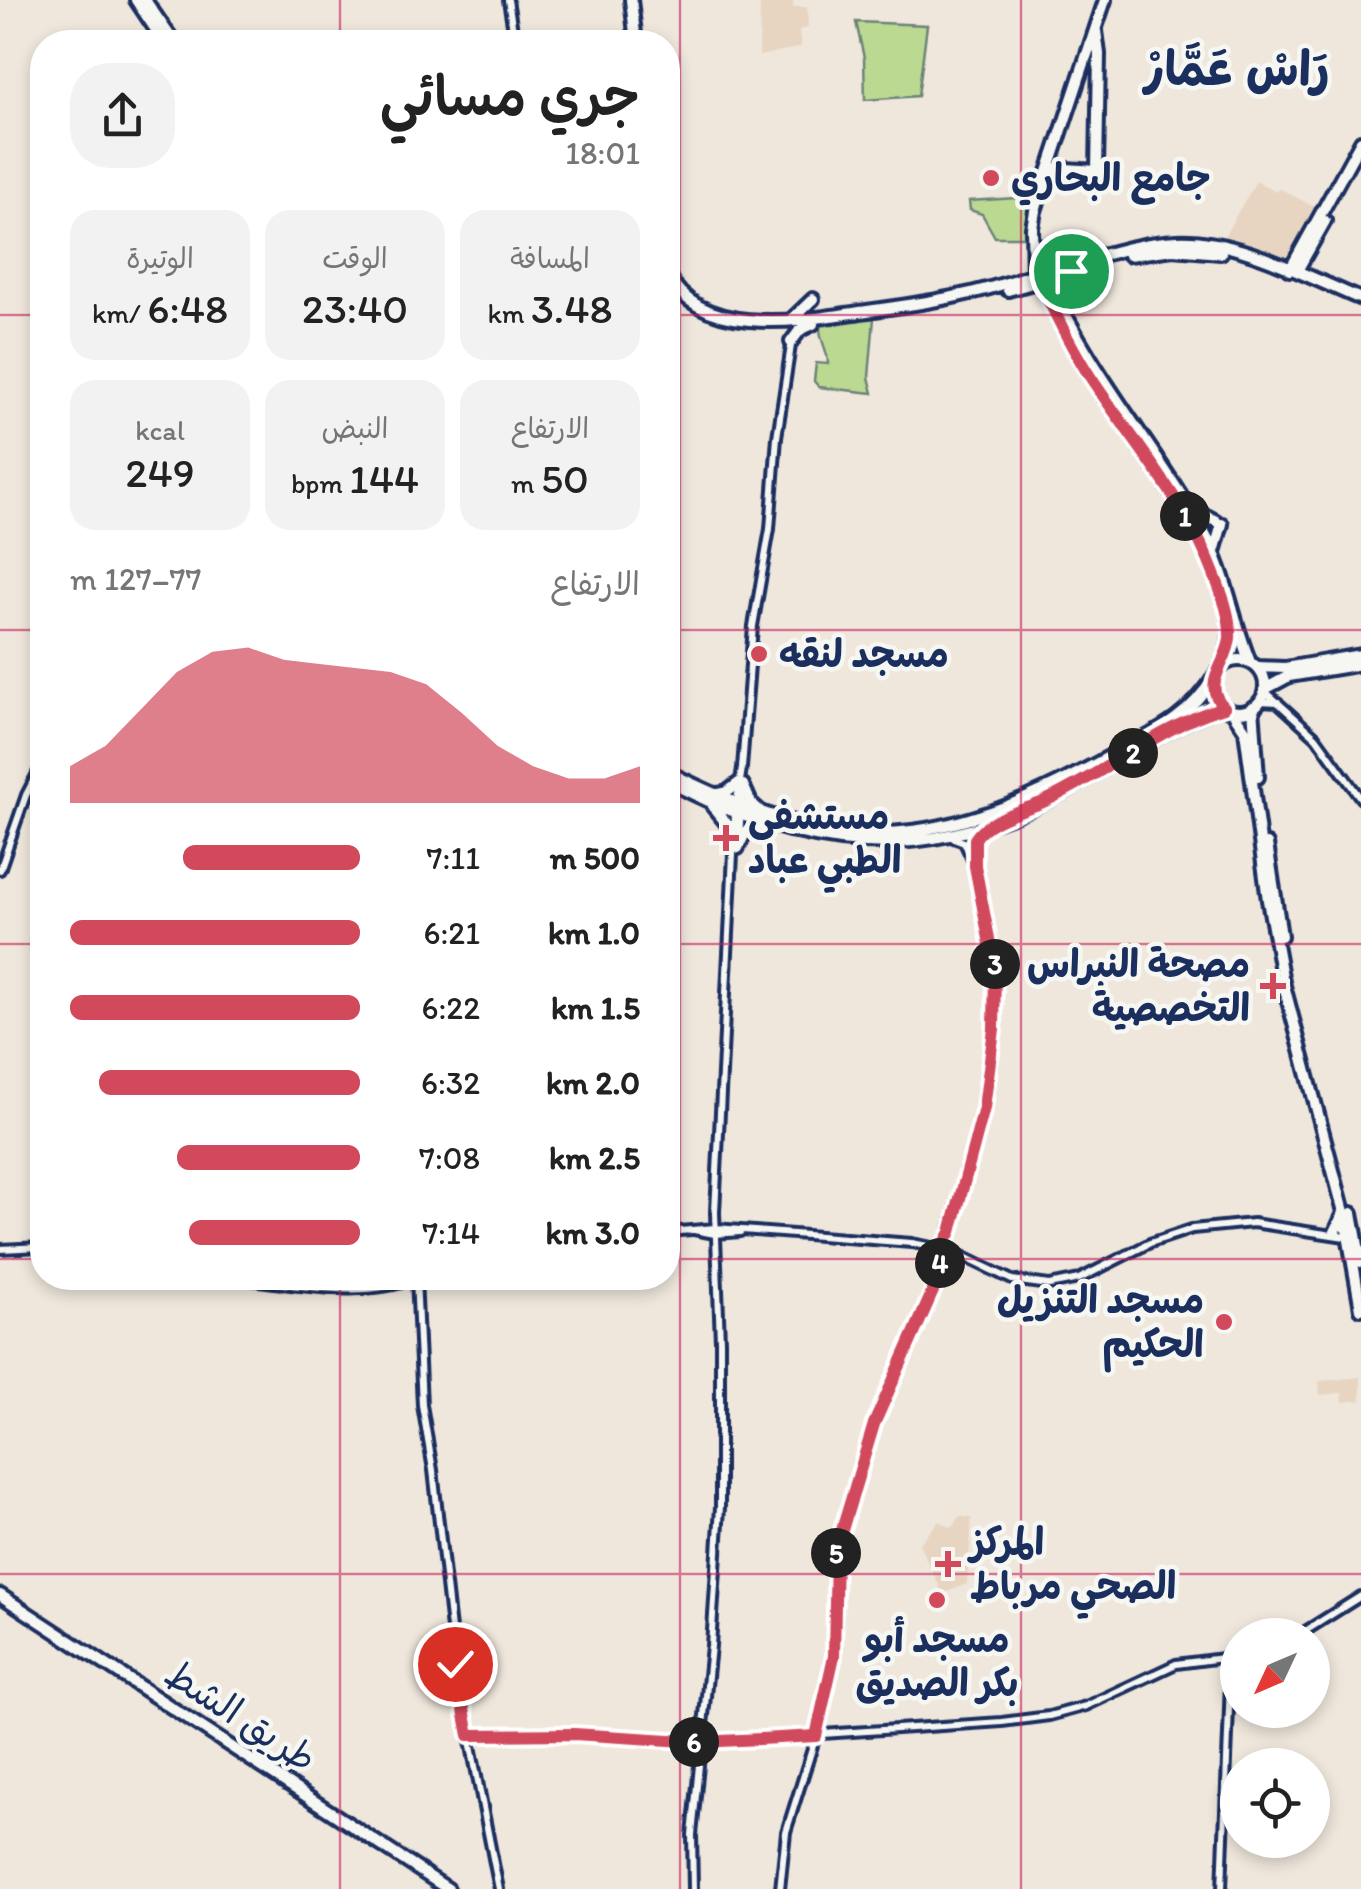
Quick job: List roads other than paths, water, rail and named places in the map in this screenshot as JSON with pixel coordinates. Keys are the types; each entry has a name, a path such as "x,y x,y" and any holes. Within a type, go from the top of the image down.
{"main road":[{"path":"136,0 157,30"},
{"path":"145,0 160,30"},
{"path":"628,0 631,30"},
{"path":"736,847 746,831 764,820 871,833 924,830 986,816 1054,787 1178,718 1195,706 1229,646 1230,627 1209,560 1187,518 1090,377 1042,276 1033,247 1034,216 1106,0"},
{"path":"1050,168 1096,171 1096,30"},
{"path":"1293,272 1361,141"},
{"path":"1293,272 1361,156"},
{"path":"680,299 710,318 796,324 952,305 1128,248 1181,240 1235,249 1361,303"},
{"path":"680,290 688,300 711,312 796,324 952,300 1133,254 1187,248 1233,256 1361,303"},
{"path":"1042,276 1096,370 1186,503 1214,553 1228,586 1238,633 1264,677 1252,727 1264,823 1288,976 1345,1235 1352,1250 1361,1309"},
{"path":"791,342 799,314 812,299 814,311 824,317"},
{"path":"791,342 800,330 796,324"},
{"path":"1186,503 1219,522 1214,553"},
{"path":"1361,655 1285,668 1231,661 1217,673 1215,695 1244,730 1283,982 1344,1212 1345,1235 1361,1262"},
{"path":"680,786 764,820 850,842 944,836 988,825 1058,795 1198,718 1261,697 1289,676 1361,664"},
{"path":"680,780 711,799 728,825 736,847"},
{"path":"711,799 740,784 764,820"},
{"name":"طريق الشط","path":"0,1595 448,1889"}],"street":[{"path":"508,0 513,30"},
{"path":"692,1889 692,1836 720,1507 715,1211 734,869 753,626 770,529 777,438 791,342"},
{"path":"1261,697 1279,702 1316,737 1361,800"},
{"path":"0,870 30,787"},
{"path":"780,1889 786,1832 816,1736 834,1656 836,1550 874,1424 945,1262 984,1108 994,1029 994,956 975,866 975,839 988,825"},
{"path":"944,836 964,842 975,866"},
{"path":"696,1230 715,1211"},
{"path":"715,1211 736,1232"},
{"path":"680,1231 912,1242 948,1251 1019,1282 1049,1286 1079,1279 1150,1243 1192,1228 1254,1223 1345,1235"},
{"path":"696,1230 715,1250"},
{"path":"715,1250 736,1232"},
{"path":"912,1242 931,1250 945,1262 976,1265"},
{"path":"0,1250 30,1248"},
{"path":"945,1262 948,1251"},
{"path":"417,1290 422,1405 455,1664 499,1889"},
{"path":"1326,1618 1361,1596"},
{"path":"469,1735 574,1734 701,1742 1048,1716 1086,1706 1164,1668 1220,1658"},
{"path":"1222,1889 1230,1728"}],"place":[{"name":"جامع البحاري","path":"991,178"},
{"name":"مسجد لنقه","path":"759,654"},
{"name":"مستشفى الطبي عباد","path":"726,838"},
{"name":"مصحة النبراس التخصصية","path":"1273,986"},
{"name":"مسجد التنزيل الحكيم","path":"1224,1322"},
{"name":"المركز الصحي مرباط","path":"948,1564"},
{"name":"مسجد أبو بكر الصديق","path":"937,1600"}],"district":[{"name":"رَاسْ عَمَّارْ","path":"1237,68"}]}
